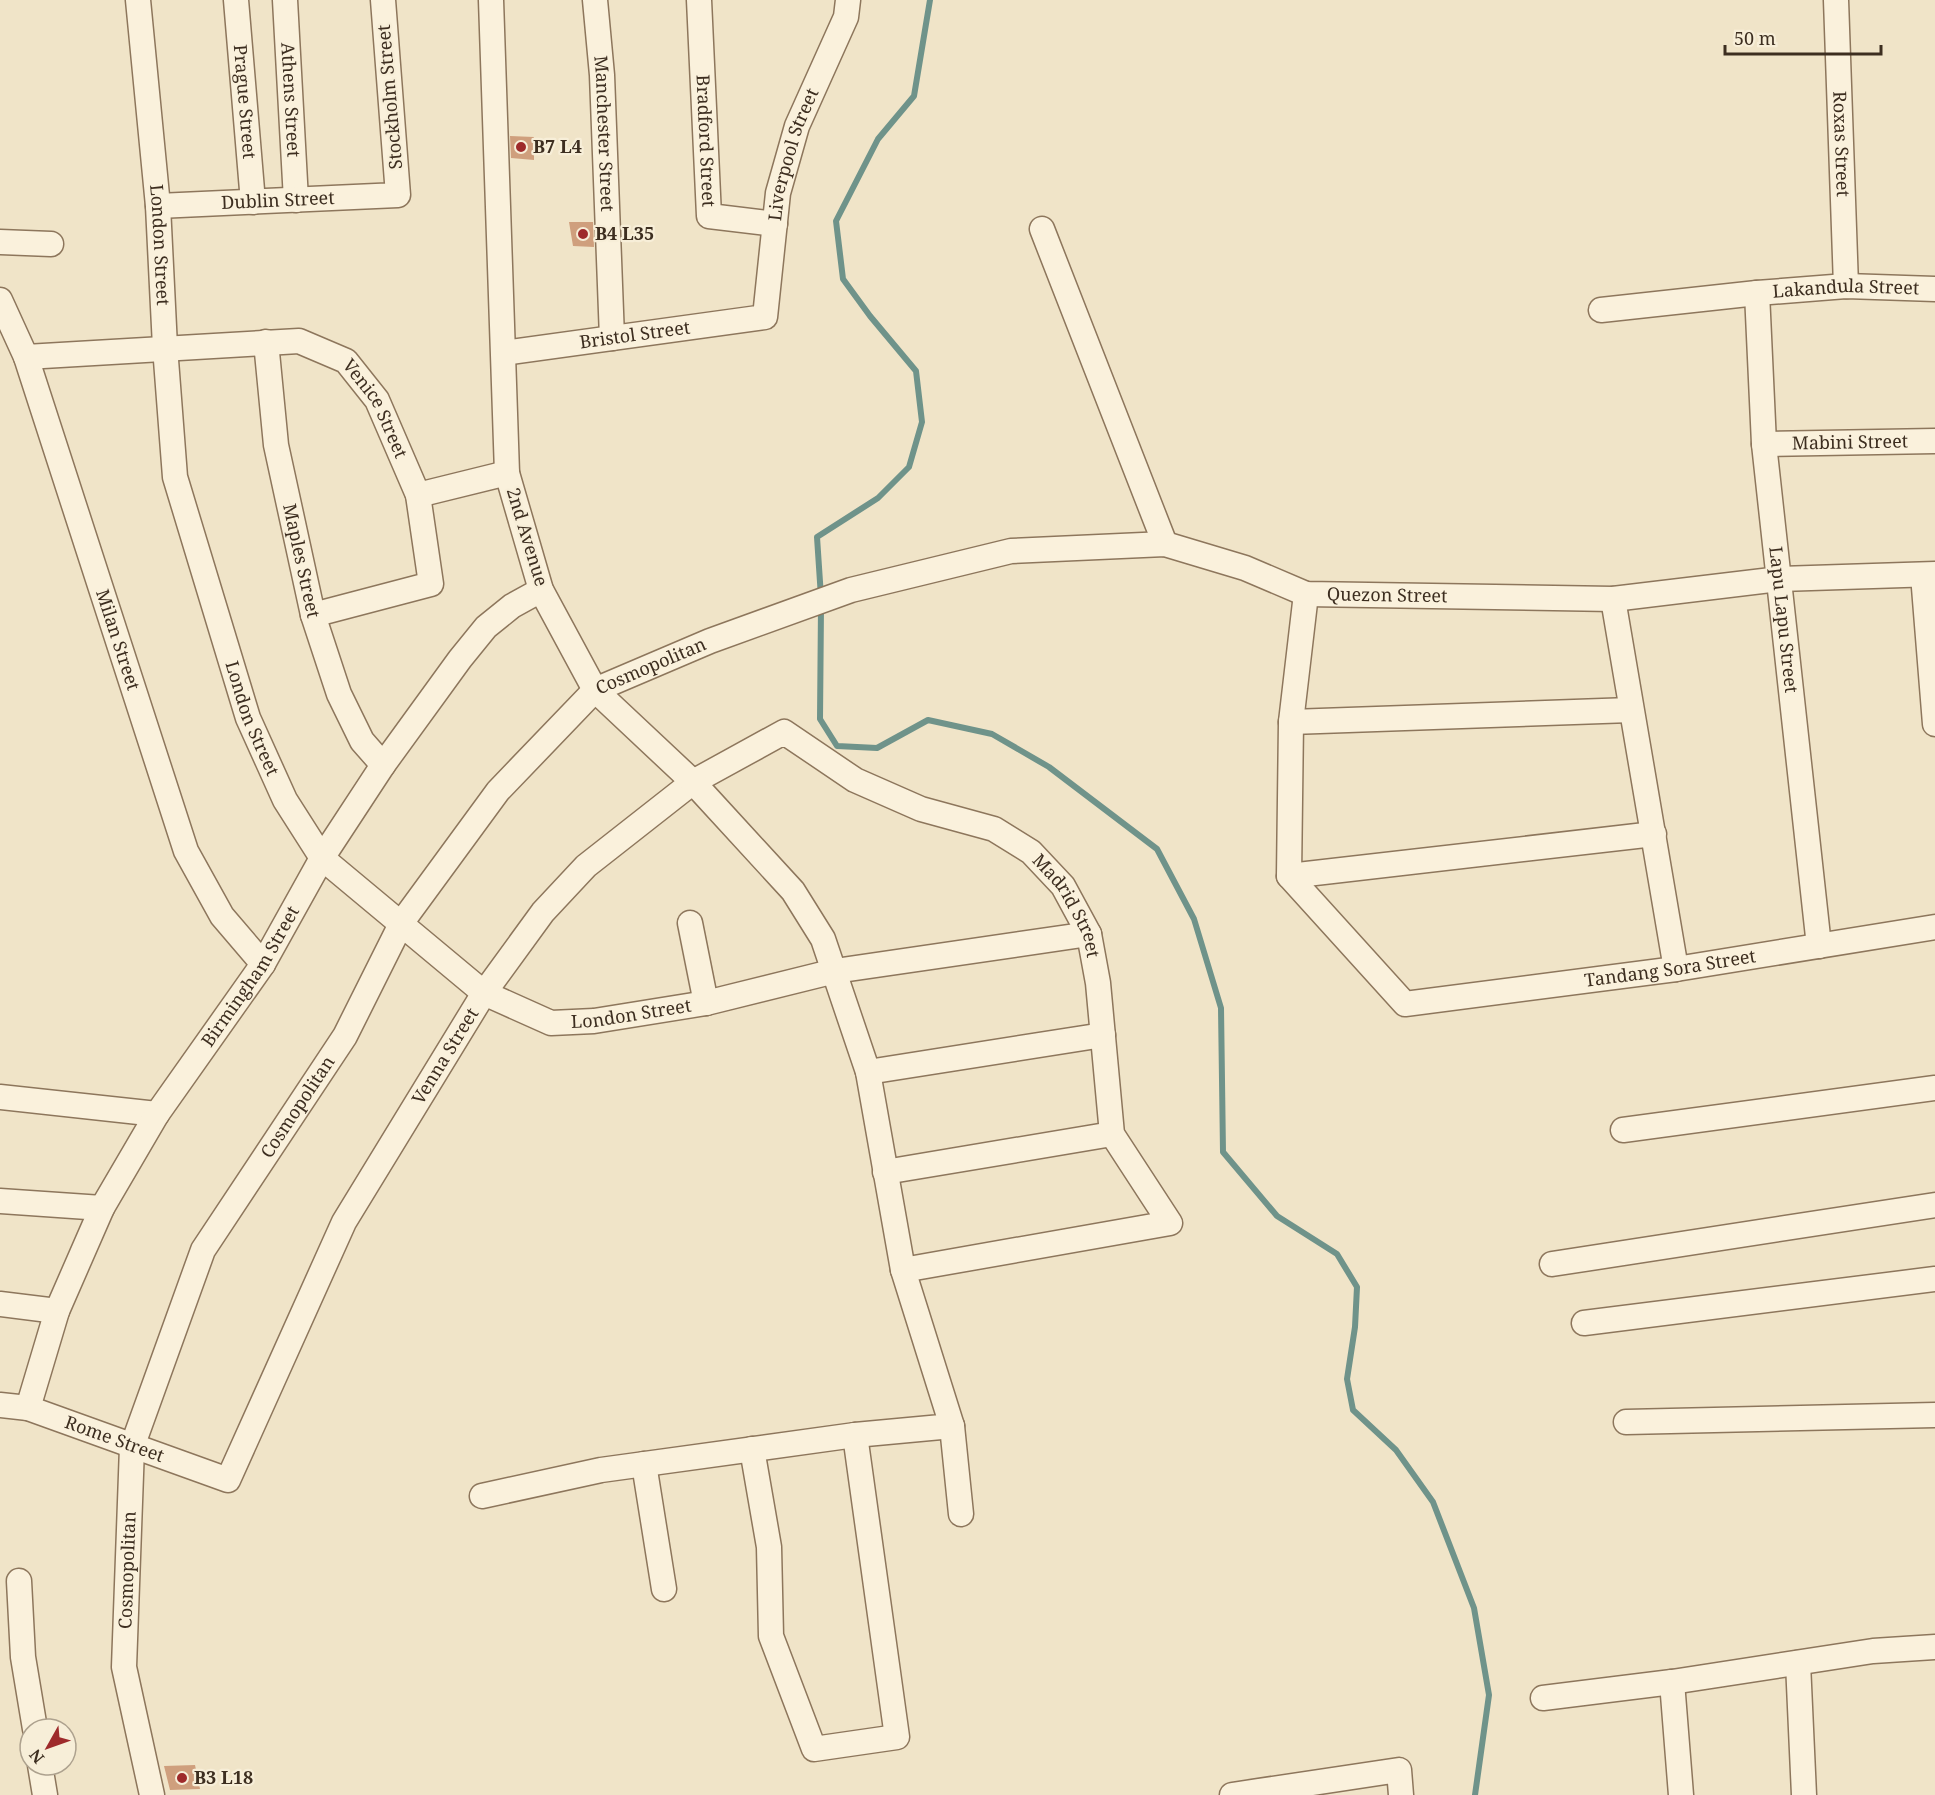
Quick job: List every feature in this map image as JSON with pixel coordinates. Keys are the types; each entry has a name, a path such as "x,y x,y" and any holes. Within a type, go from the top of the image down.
{"street":[{"name":"London Street","path":"138,0 158,206 165,347 175,477 248,718 285,800 322,858 402,922 483,993 551,1023 594,1021 706,1003 835,971 1089,934"},
{"name":"Prague Street","path":"236,0 254,202"},
{"name":"Athens Street","path":"285,0 296,200"},
{"name":"Stockholm Street","path":"383,0 398,195"},
{"name":"2nd Avenue","path":"491,0 507,473 542,590 595,690 693,782 793,891 823,939 868,1072 903,1270 952,1426 961,1514"},
{"name":"Manchester Street","path":"595,0 602,75 612,338"},
{"name":"Bradford Street","path":"699,0 709,216 775,224"},
{"name":"Liverpool Street","path":"765,317 778,193 797,126 846,17 848,0"},
{"name":"Roxas Street","path":"1836,0 1846,286"},
{"name":"Dublin Street","path":"158,206 398,195"},
{"path":"1042,229 1165,544"},
{"path":"0,242 51,244"},
{"name":"Lakandula Street","path":"1601,310 1846,286 1935,289"},
{"name":"Lapu Lapu Street","path":"1757,293 1764,444 1819,946"},
{"name":"Milan Street","path":"0,300 26,357 186,851 222,916 262,964"},
{"name":"Bristol Street","path":"504,353 765,317"},
{"name":"Venice Street","path":"26,357 165,347 299,341 346,362 377,400 418,495 431,584 314,615"},
{"name":"Maples Street","path":"266,342 276,445 314,615 339,694 362,741 383,765"},
{"name":"Mabini Street","path":"1764,444 1935,441"},
{"path":"418,495 507,473"},
{"name":"Quezon Street","path":"851,590 1011,551 1165,544 1245,568 1306,594 1613,599 1780,579 1929,575"},
{"path":"1929,575 1935,724"},
{"name":"Birmingham Street","path":"28,1408 57,1311 102,1208 157,1114 262,964 322,858 383,765 486,627 512,606 542,590"},
{"name":"Cosmopolitan","path":"152,1795 124,1667 132,1447 203,1250 345,1036 402,922 498,791 595,690 710,641 851,590"},
{"path":"1306,594 1291,722 1289,876 1654,834"},
{"path":"1613,599 1676,969"},
{"path":"1291,722 1631,710"},
{"name":"Venna Street","path":"228,1480 344,1222 483,993 543,912 586,866 693,782 784,732"},
{"name":"Madrid Street","path":"784,732 855,780 921,809 994,829 1031,852 1063,886 1089,934 1103,1035 1112,1134 1170,1223 903,1270"},
{"name":"Tandang Sora Street","path":"1289,876 1405,1004 1676,969 1935,927"},
{"path":"690,923 706,1003"},
{"path":"868,1072 1103,1035"},
{"path":"1623,1130 1935,1088"},
{"path":"0,1097 157,1114"},
{"path":"885,1172 1112,1134"},
{"path":"0,1201 102,1208"},
{"path":"1552,1264 1935,1205"},
{"path":"1584,1323 1935,1279"},
{"path":"0,1304 57,1311"},
{"name":"Rome Street","path":"0,1405 28,1408 228,1480"},
{"path":"1626,1422 1935,1414"},
{"path":"482,1496 601,1470 855,1435 952,1426"},
{"path":"752,1449 769,1546 771,1636 814,1749 897,1737 855,1435"},
{"path":"644,1464 664,1589"},
{"path":"19,1581 23,1657 33,1717"},
{"path":"1542,1698 1672,1682 1872,1651 1935,1647"},
{"path":"1798,1663 1804,1795"},
{"path":"1672,1682 1681,1795"},
{"path":"1232,1795 1399,1770 1401,1795"},
{"path":"42,1777 45,1795"}],"building":[{"name":"B7 L4","path":"510,136 534,137 534,160 511,158"},
{"name":"B4 L35","path":"569,222 593,222 594,247 573,246"},
{"name":"B3 L18","path":"195,1765 200,1789 170,1790 164,1766"}],"waterway":[{"path":"821,597 817,537 878,498 909,467 922,422 916,371 870,316 843,279 836,221 878,139 914,96 930,0"},
{"path":"821,607 820,719 837,746 877,748 928,720 992,734 1049,767 1157,849 1194,919 1221,1008 1223,1152 1277,1216 1337,1254 1357,1287 1355,1327 1347,1379 1353,1410 1396,1450 1433,1502 1474,1608 1489,1695 1475,1795"}],"place":[{"name":"B7 L4","path":"521,147"},
{"name":"B4 L35","path":"583,234"},
{"name":"B3 L18","path":"182,1778"}]}
